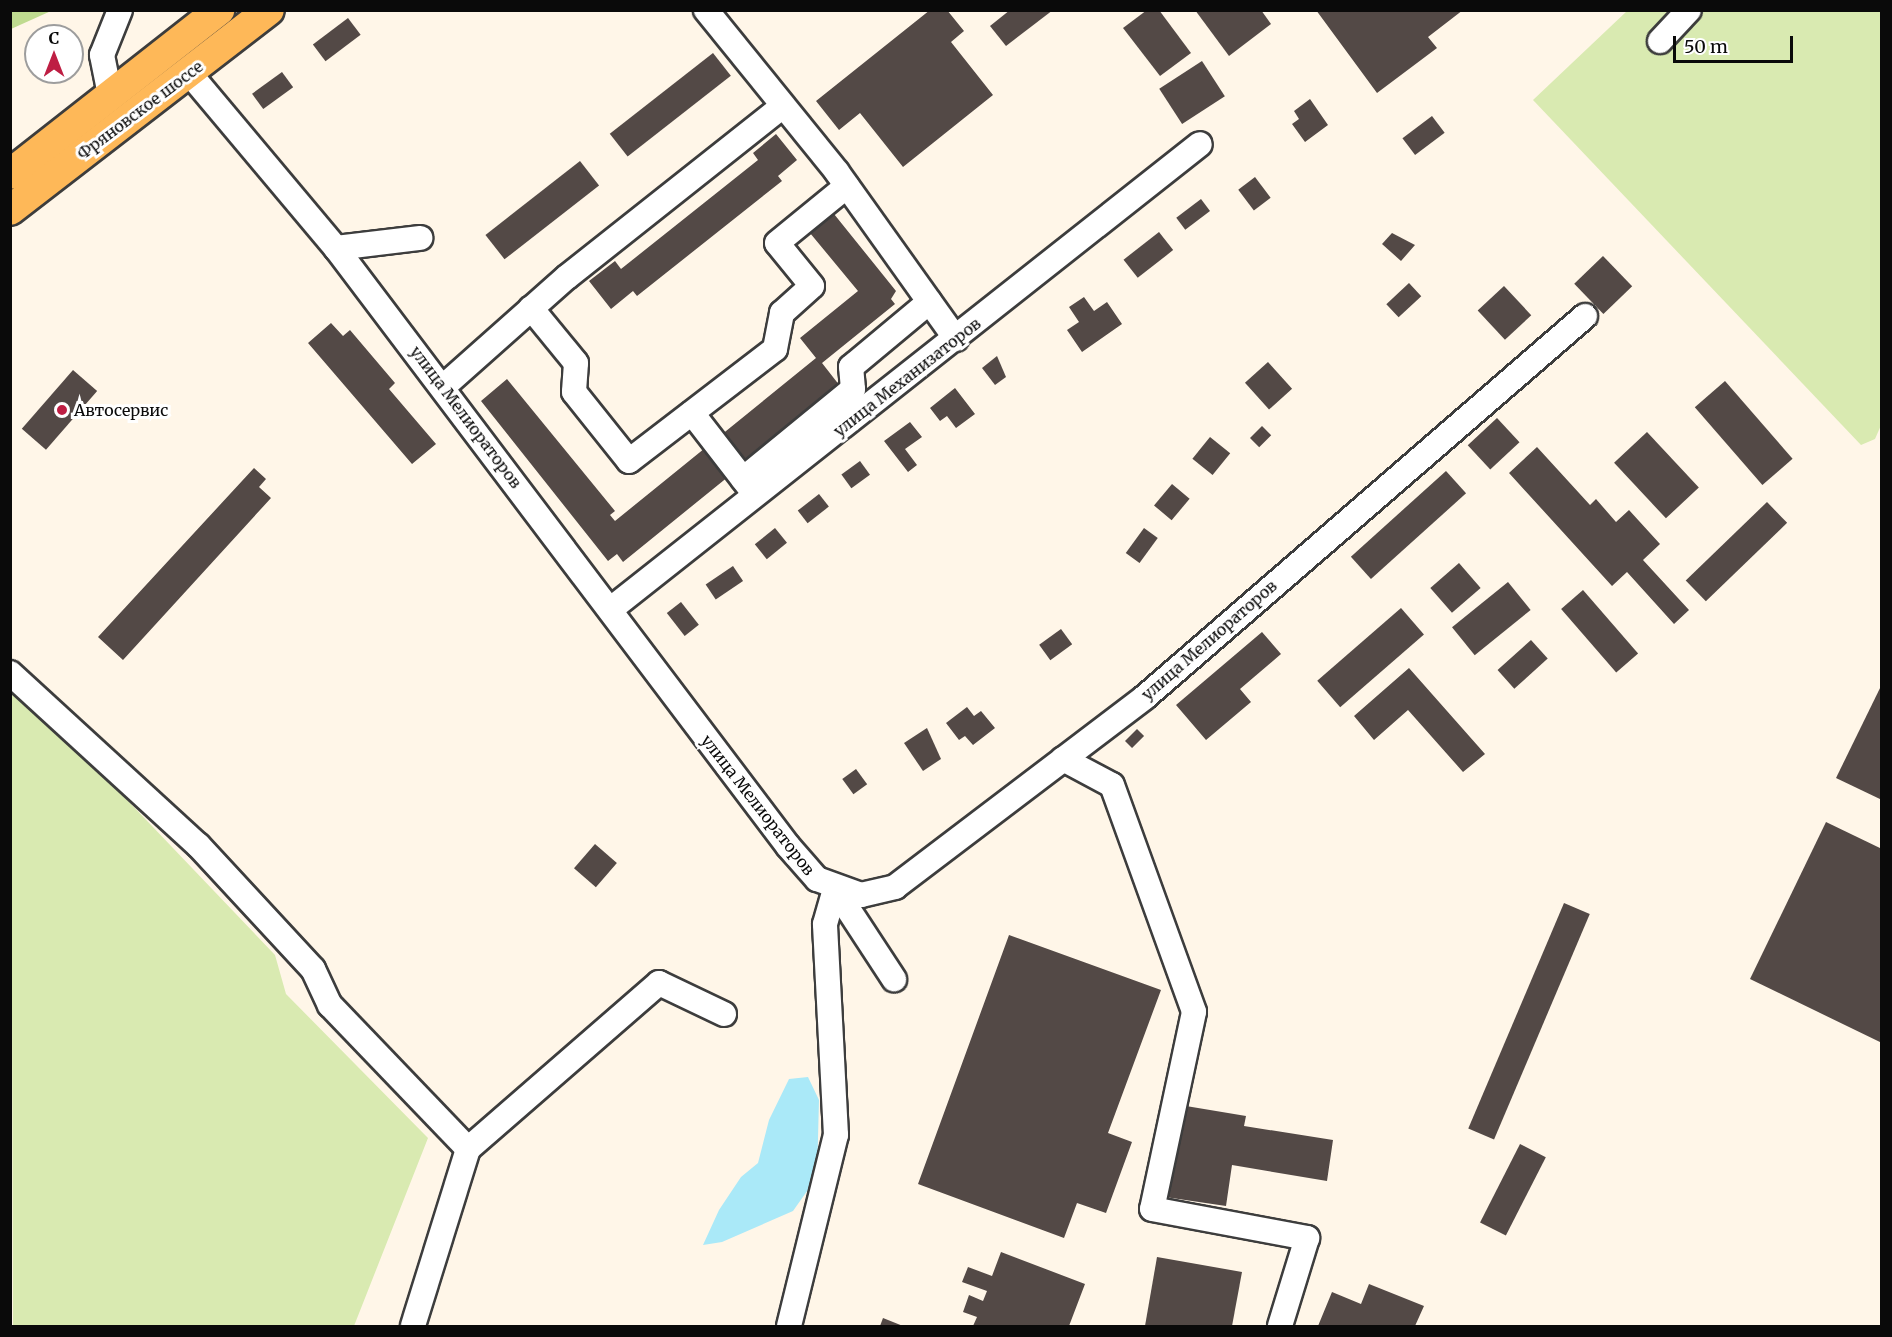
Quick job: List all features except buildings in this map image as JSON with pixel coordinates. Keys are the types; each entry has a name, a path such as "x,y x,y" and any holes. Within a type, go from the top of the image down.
{"main road":[{"name":"Фряновское шоссе","path":"10,174 219,10"},
{"name":"Фряновское шоссе","path":"10,210 269,10"}],"street":[{"path":"110,95 102,55 120,10"},
{"path":"706,10 780,108 847,186 956,339"},
{"path":"1660,41 1689,10"},
{"name":"улица Мелиораторов","path":"189,73 336,248 788,846 817,879 835,889 861,895 895,887 1145,697 1584,316"},
{"path":"443,387 531,308 780,108"},
{"name":"улица Механизаторов","path":"611,609 750,487 956,339 1200,144"},
{"path":"531,308 576,363 574,392 629,461 775,349 782,313 812,286 777,243 847,186"},
{"path":"336,248 420,238"},
{"path":"692,413 750,487 853,389 851,367 929,302"},
{"path":"10,673 198,845 313,969 330,1005 468,1149"},
{"path":"1063,759 1112,785 1194,1012 1152,1209 1308,1238 1280,1326"},
{"path":"835,889 894,979"},
{"path":"789,1326 836,1135 825,924 835,889"},
{"path":"413,1326 468,1149 659,983 724,1014"}],"green space":[{"path":"11,10 51,10 51,11 11,29"},
{"path":"1627,11 1881,11 1882,423 1875,439 1861,445 1533,100"},
{"path":"11,691 109,781 275,955 286,994 428,1138 354,1326 13,1326"}],"water":[{"path":"808,1077 819,1100 817,1177 793,1211 722,1242 703,1245 719,1210 741,1177 758,1163 769,1120 789,1079"}],"place":[{"name":"Автосервис","path":"62,410"}]}
